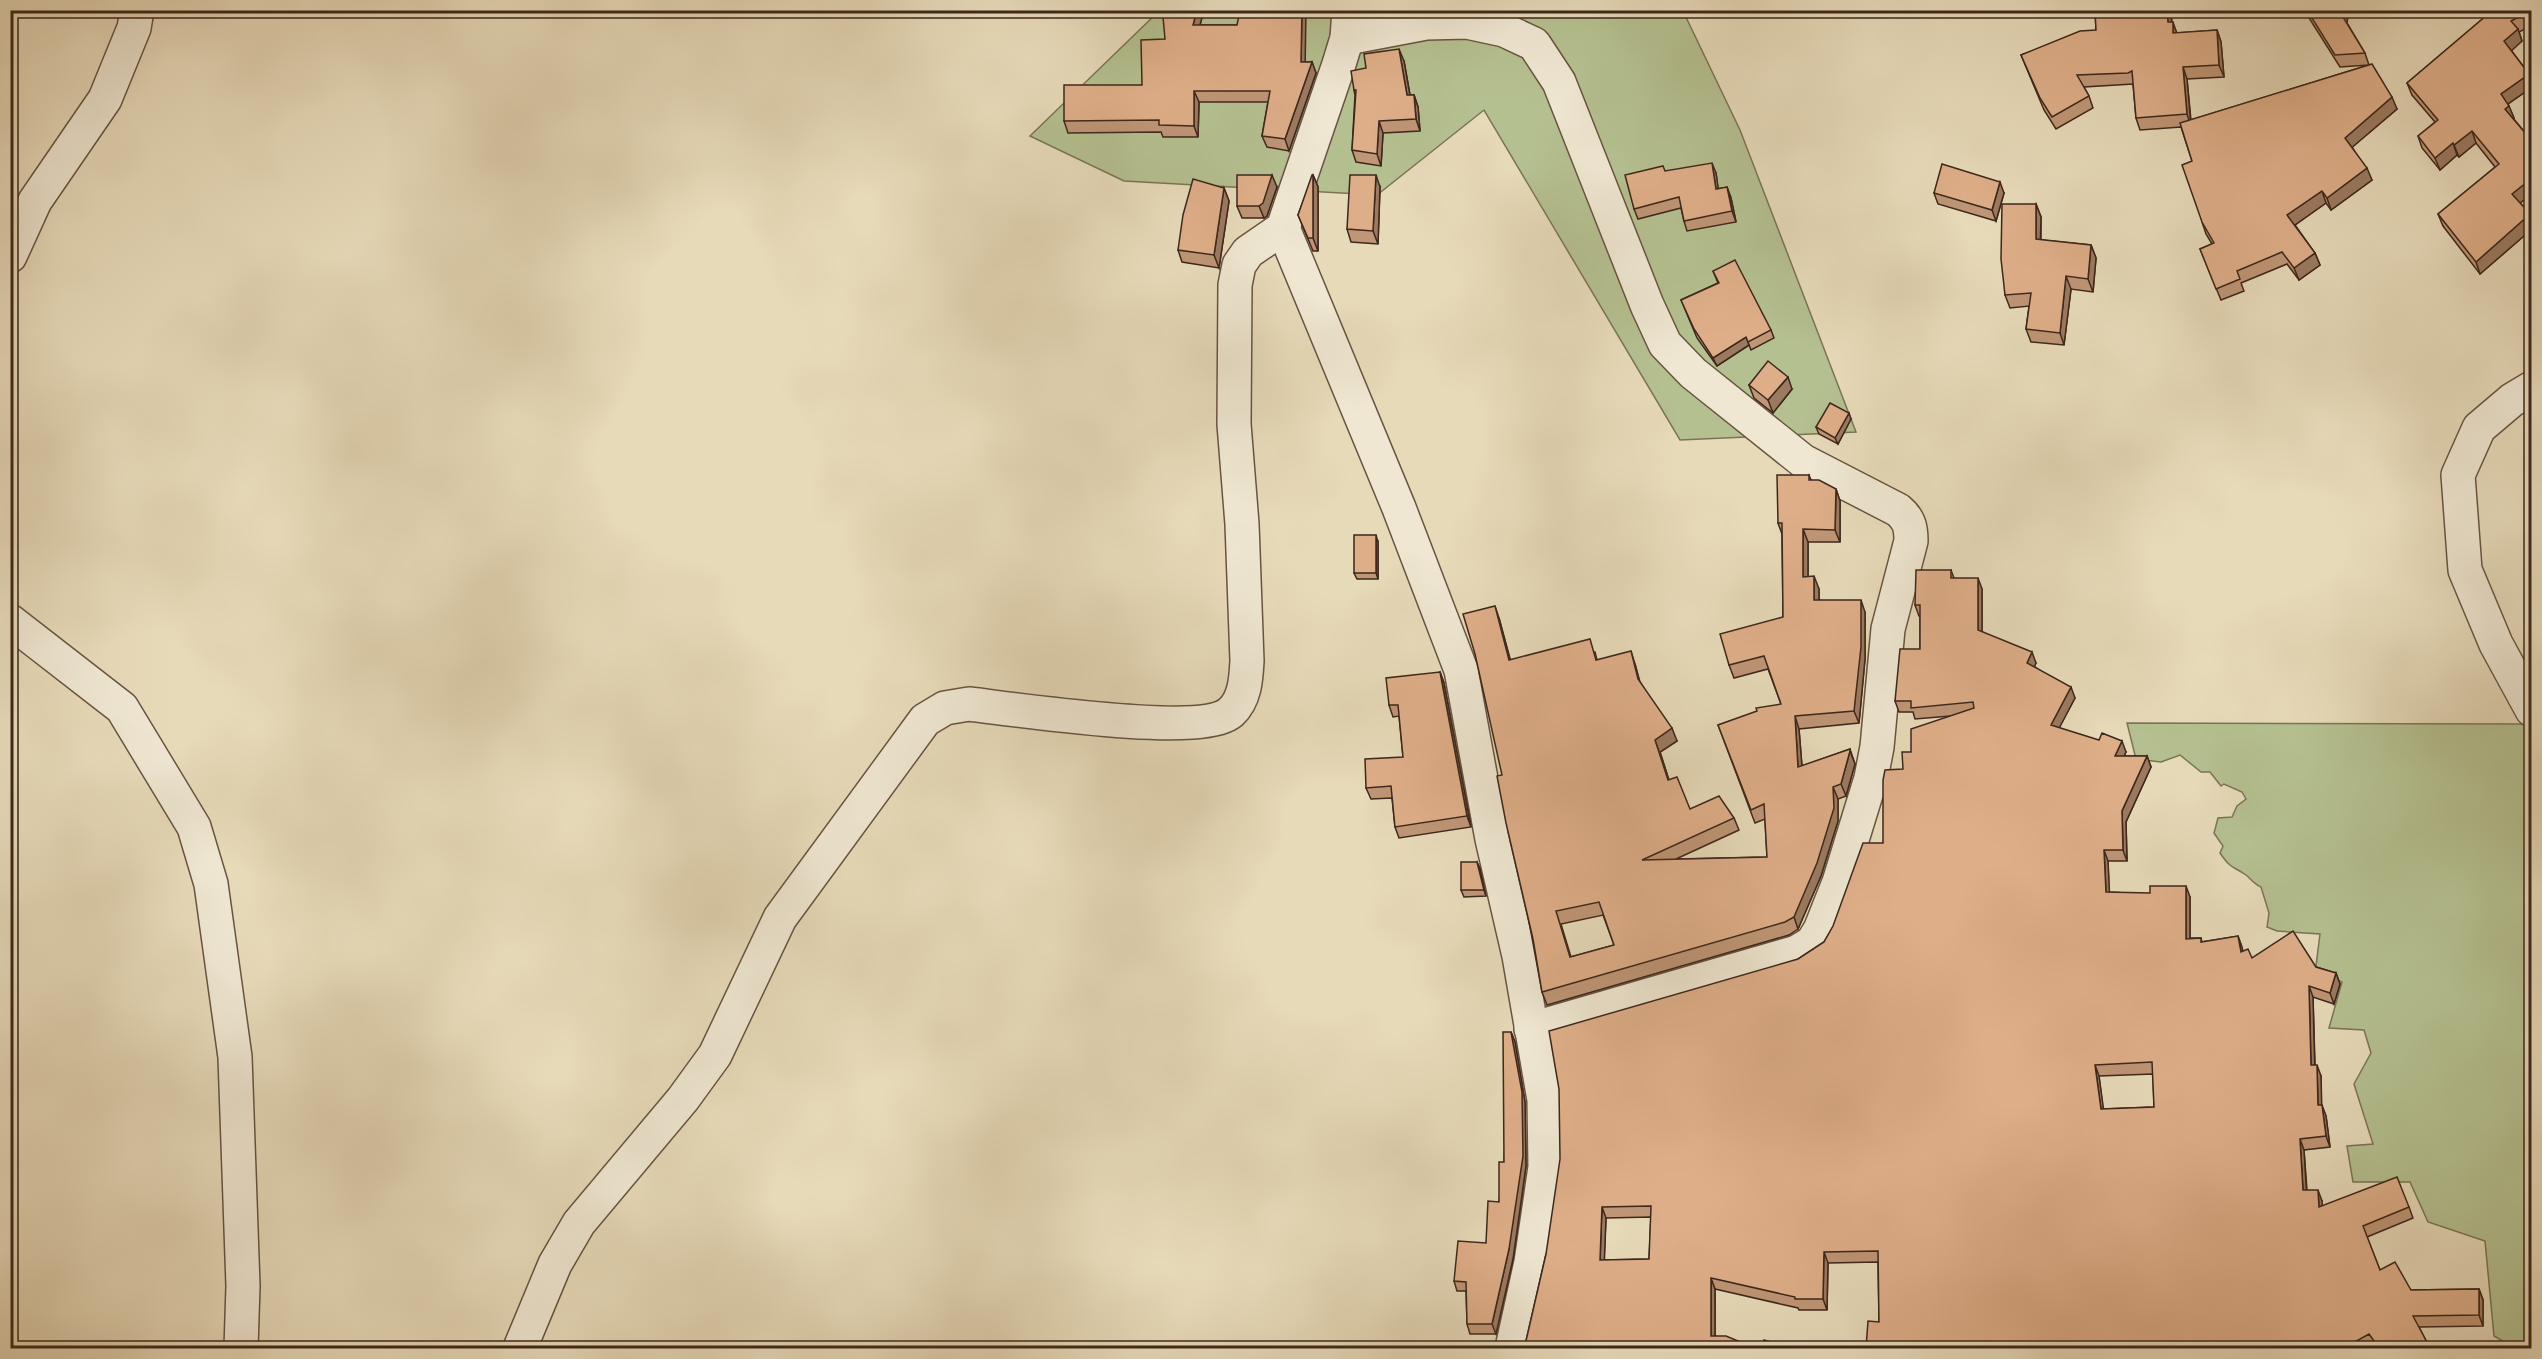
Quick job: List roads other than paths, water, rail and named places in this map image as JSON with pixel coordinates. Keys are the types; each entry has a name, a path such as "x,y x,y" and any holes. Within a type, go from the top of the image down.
{"street":[{"path":"10,256 35,201 105,99 134,28 136,10"},
{"path":"520,1348 555,1264 579,1223 683,1099 715,1055 780,918 925,720 945,708 969,704 1158,724 1214,720 1230,713 1240,700 1245,683 1247,661 1242,524 1234,424 1235,285 1239,266 1248,252 1283,228 1348,24 1467,22 1504,30 1534,44 1559,82 1665,345 1693,373 1803,461 1898,510 1907,517 1911,528 1911,541 1888,630 1877,747 1871,778 1839,882 1817,937 1797,952 1531,1029"},
{"path":"1283,228 1399,508 1461,670 1492,839 1519,956 1544,1100 1545,1167 1531,1262 1512,1348"},
{"path":"2532,388 2512,400 2479,428 2458,475 2465,570 2496,644 2532,711"},
{"path":"10,621 122,708 194,827 211,884 235,1057 243,1286 241,1348"}]}
